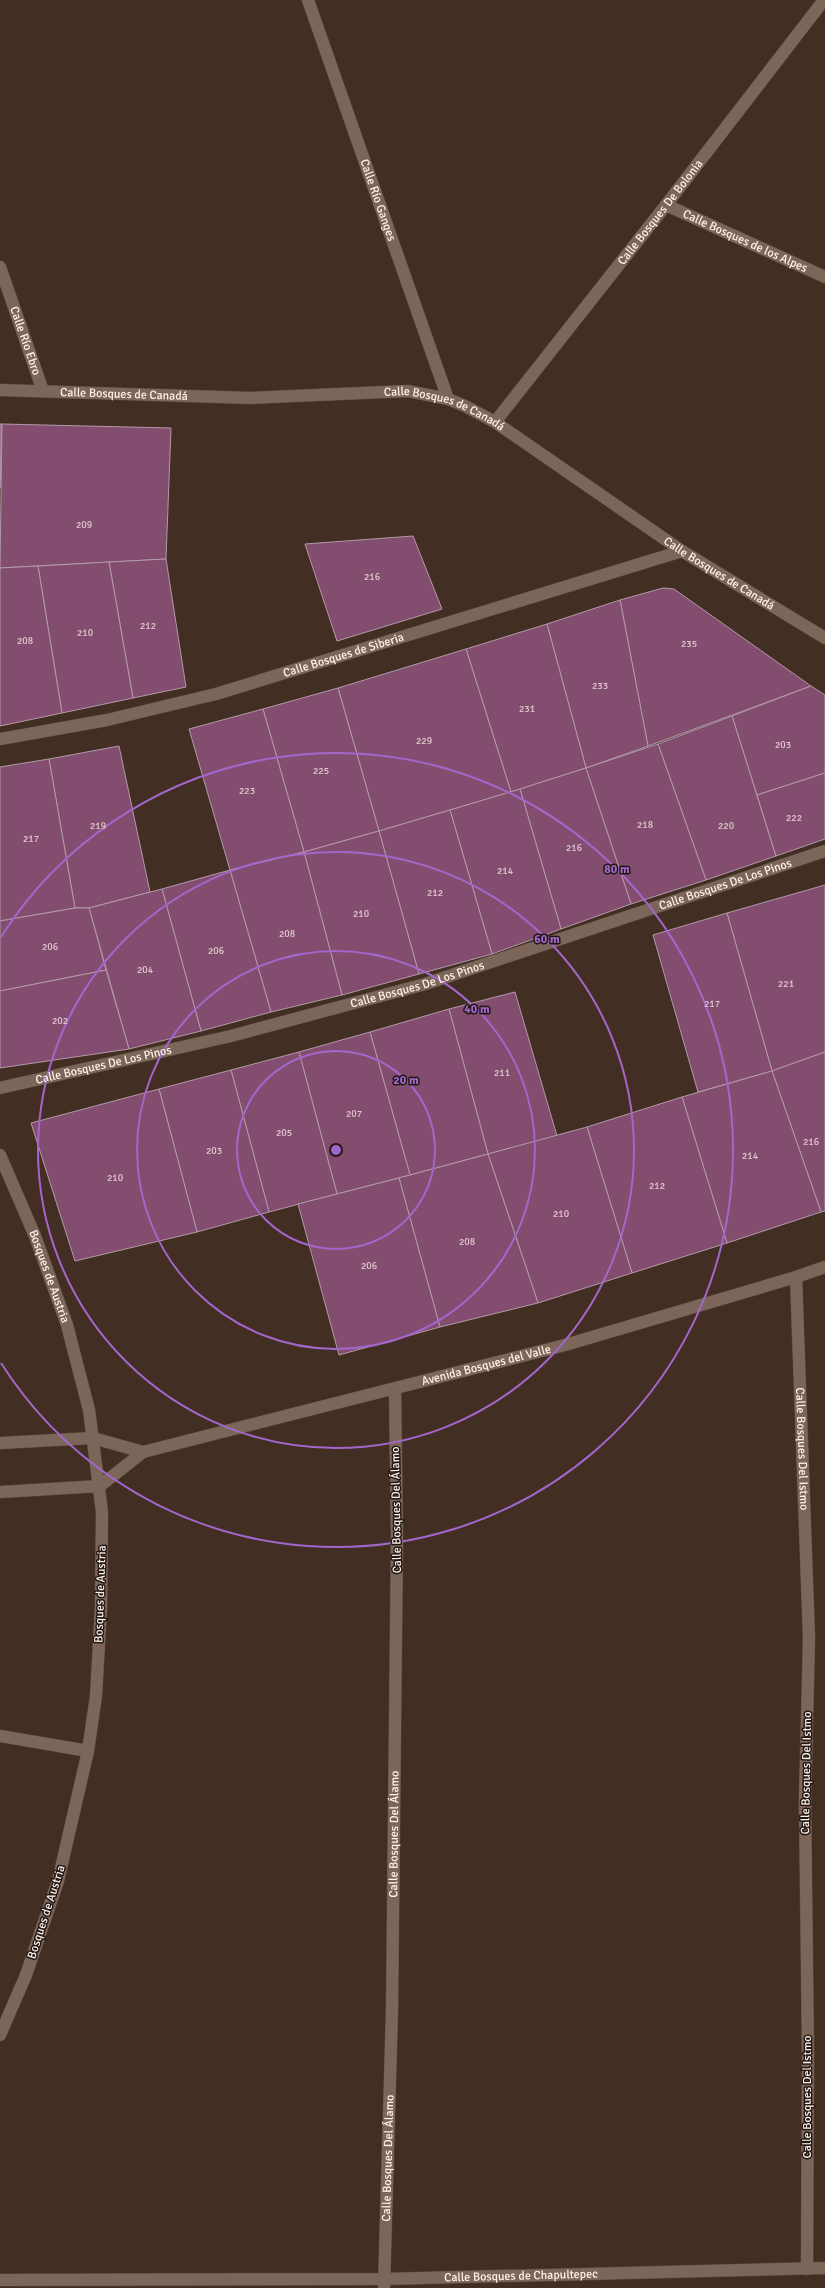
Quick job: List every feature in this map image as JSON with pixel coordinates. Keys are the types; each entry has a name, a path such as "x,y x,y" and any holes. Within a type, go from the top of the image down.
{"street":[{"name":"Calle Río Ganges","path":"308,0 448,399"},
{"name":"Calle Bosques De Bolonia","path":"495,422 666,205 824,0"},
{"name":"Calle Bosques de los Alpes","path":"666,205 825,277"},
{"name":"Calle Río Ebro","path":"0,267 44,391"},
{"name":"Calle Bosques de Canadá","path":"0,390 251,398 408,391 448,399 495,422 682,551 825,638"},
{"name":"Calle Bosques de Siberia","path":"0,739 108,720 209,696 682,551"},
{"name":"Calle Bosques De Los Pinos","path":"0,1088 232,1036 426,984 825,851"},
{"name":"Bosques de Austria","path":"0,1154 35,1236 67,1324 89,1410 100,1486 102,1512 101,1607 96,1696 88,1752 58,1881 26,1975 0,2035"},
{"name":"Avenida Bosques del Valle","path":"100,1486 143,1452 565,1345 796,1277 825,1267"},
{"name":"Calle Bosques Del Istmo","path":"796,1277 809,1638 805,1800 808,2052 807,2268"},
{"name":"Calle Bosques Del Álamo","path":"384,2283 392,1994 397,1537 395,1389"},
{"name":"Avenida Bosques del Valle","path":"0,1443 93,1438 143,1452"},
{"path":"0,1492 100,1486"},
{"path":"0,1736 88,1752"},
{"name":"Calle Bosques de Chapultepec","path":"0,2280 384,2283 825,2268"}],"building":[{"path":"0,424 2,424 0,488"},
{"path":"2,424 171,428 166,559 0,568"},
{"path":"413,536 442,609 337,641 305,544"},
{"path":"166,559 186,687 133,698 109,562"},
{"path":"109,562 133,698 62,713 38,566"},
{"path":"38,566 62,713 0,726 0,568"},
{"path":"663,588 674,589 811,686 648,746 620,600"},
{"path":"620,600 648,746 586,768 547,624"},
{"path":"547,624 586,768 511,792 466,649"},
{"path":"466,649 511,792 379,831 338,688"},
{"path":"811,686 825,695 825,773 757,795 732,716"},
{"path":"338,688 379,831 304,852 263,709"},
{"path":"263,709 304,852 230,870 189,729"},
{"path":"732,716 776,856 706,880 658,744"},
{"path":"658,744 706,880 631,904 586,768"},
{"path":"119,746 150,892 89,908 75,908 49,759"},
{"path":"49,759 75,908 0,921 0,767"},
{"path":"586,768 631,904 561,929 520,789"},
{"path":"825,773 825,839 776,856 757,795"},
{"path":"520,789 561,929 492,954 450,810"},
{"path":"450,810 492,954 419,974 379,831"},
{"path":"379,831 419,974 342,995 304,852"},
{"path":"304,852 342,995 271,1012 230,870"},
{"path":"230,870 271,1012 201,1031 162,889"},
{"path":"825,885 825,1052 772,1071 727,913"},
{"path":"162,889 201,1031 129,1049 89,908"},
{"path":"75,908 89,908 106,970 0,991 0,921"},
{"path":"727,913 772,1071 698,1092 653,935"},
{"path":"106,970 129,1049 0,1068 0,991"},
{"path":"515,992 557,1136 488,1154 449,1009"},
{"path":"449,1009 488,1154 410,1175 370,1032"},
{"path":"370,1032 410,1175 337,1194 299,1052"},
{"path":"299,1052 337,1194 269,1212 231,1070"},
{"path":"825,1052 825,1211 821,1212 772,1071"},
{"path":"231,1070 269,1212 197,1232 159,1089"},
{"path":"772,1071 821,1212 727,1243 682,1097"},
{"path":"159,1089 197,1232 75,1261 31,1123"},
{"path":"682,1097 727,1243 632,1273 587,1127"},
{"path":"587,1127 632,1273 538,1303 488,1154"},
{"path":"488,1154 538,1303 440,1327 399,1178"},
{"path":"399,1178 440,1327 339,1355 298,1204"}]}
